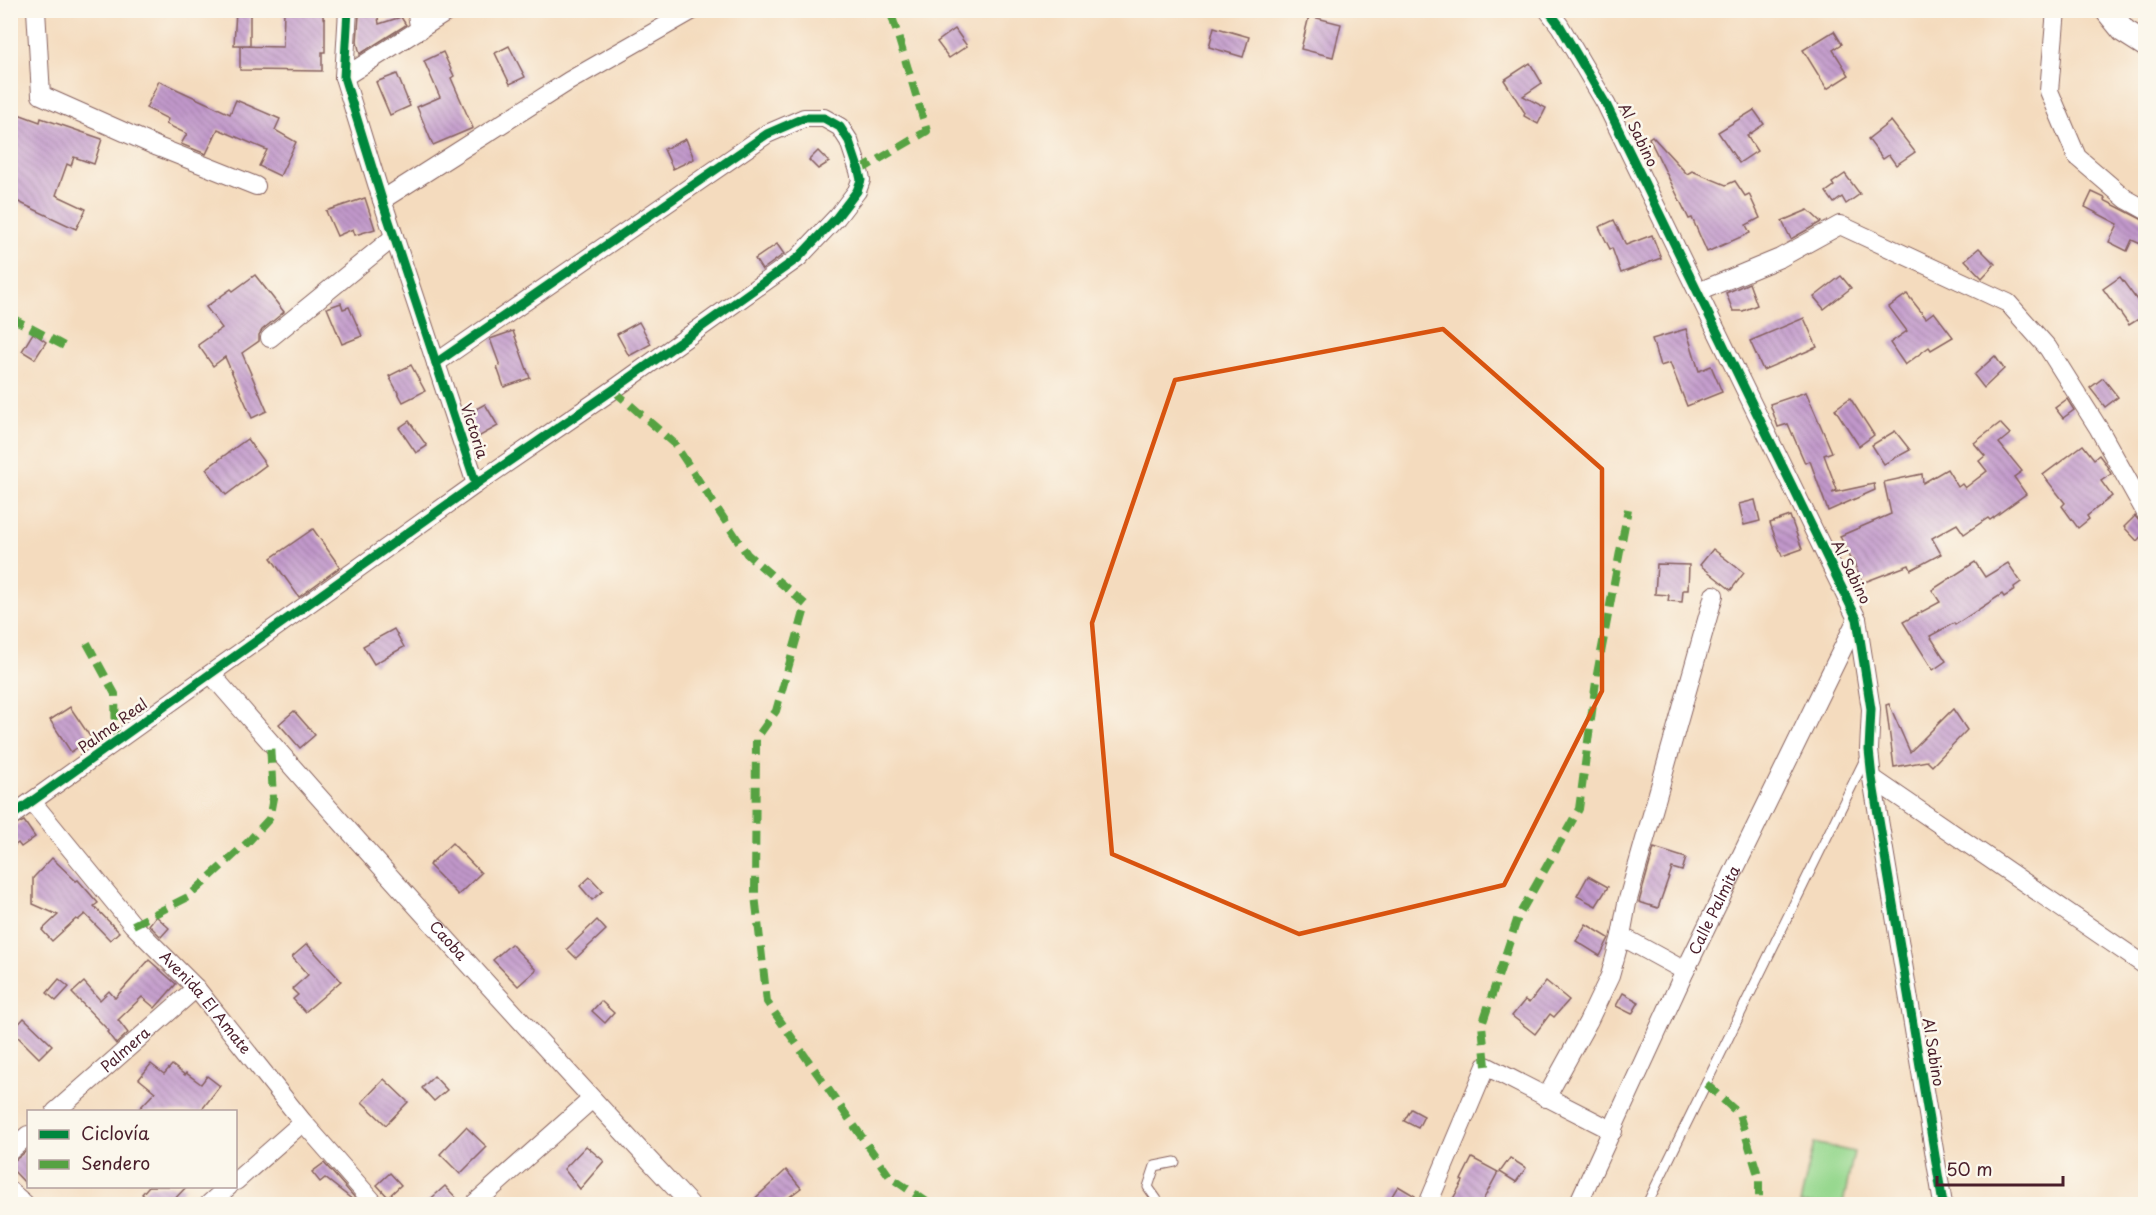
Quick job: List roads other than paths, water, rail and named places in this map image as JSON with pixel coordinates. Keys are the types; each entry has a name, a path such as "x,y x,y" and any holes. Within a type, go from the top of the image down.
{"main road":[{"path":"2107,10 2124,30 2145,45"}],"street":[{"path":"36,10 41,95 158,147 256,186"},
{"path":"344,77 348,10"},
{"path":"416,10 420,30"},
{"path":"344,77 450,10"},
{"path":"382,200 569,81 693,10"},
{"name":"Al Sabino","path":"1548,10 1560,26 1606,104 1857,619 1871,709 1869,750 1872,778 1943,1204"},
{"path":"2056,10 2049,91 2077,158 2126,199 2145,210"},
{"name":"Victoria","path":"344,77 476,484"},
{"path":"211,674 798,258 837,217 857,191 861,180 849,141 840,127 824,118 804,118 767,134 436,363"},
{"path":"1698,292 1780,258 1840,225 2008,303 2048,348 2099,429 2145,513"},
{"path":"270,338 394,237"},
{"path":"1546,1098 1588,1022 1610,976 1627,903 1714,595"},
{"name":"Calle Palmita","path":"1578,1204 1685,971 1857,619"},
{"name":"Palma Real","path":"10,817 33,803 211,674"},
{"name":"Caoba","path":"211,674 592,1099 690,1204"},
{"path":"1872,778 2145,966"},
{"name":"Avenida El Amate","path":"33,803 133,925 196,988 303,1122 375,1204"},
{"path":"1621,936 1685,971"},
{"name":"Palmera","path":"57,1110 196,988"},
{"path":"1428,1204 1486,1066 1613,1131"},
{"path":"474,1204 592,1099"},
{"path":"237,1180 303,1122"},
{"path":"10,1151 27,1136"},
{"path":"209,1204 227,1188"},
{"path":"10,1191 24,1204"}],"lane":[{"path":"1647,1204 1869,750"},
{"path":"1160,1204 1148,1188 1155,1166 1175,1162"}]}
